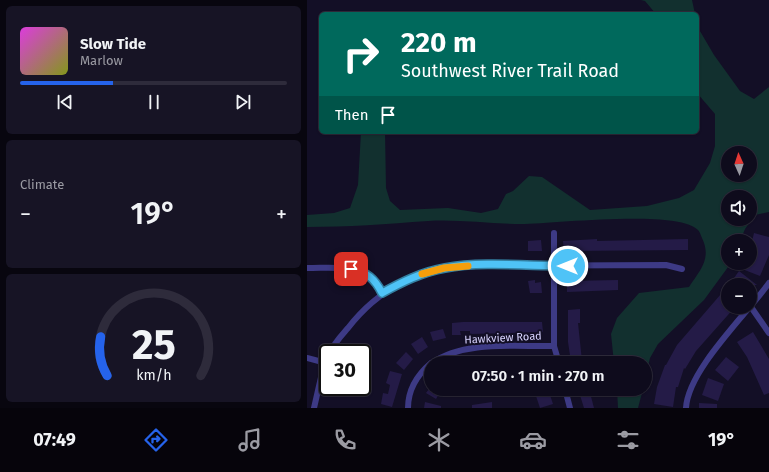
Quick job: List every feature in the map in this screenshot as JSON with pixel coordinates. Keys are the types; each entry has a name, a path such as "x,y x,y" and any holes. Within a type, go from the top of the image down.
{"street":[{"path":"554,232 554,346 557,356"},
{"path":"335,344 355,319 382,293 408,279 444,268 467,266 666,265 682,269"},
{"path":"307,268 339,268 362,271 377,282 382,293"},
{"path":"757,299 769,283"},
{"path":"686,408 687,400 701,369 745,314"},
{"path":"756,314 769,333"},
{"name":"Hawkview Road","path":"443,356 467,348 554,346"},
{"path":"307,358 319,359"},
{"name":"Hawkview Road","path":"408,408 412,385 424,368"},
{"path":"314,408 319,390"},
{"path":"567,396 570,408"}],"green space":[{"path":"641,0 692,0 695,12 654,12 645,1"},
{"path":"699,29 714,55 740,91 754,99 769,87 769,212 757,215 757,190 721,190 721,226 747,226 743,234 721,234 721,270 726,270 704,300 658,344 651,356 613,356 611,334 617,318 639,293 689,287 701,270 706,252 705,245 698,230 686,224 666,220 614,219 521,224 439,221 307,227 307,215 334,213 350,208 358,185 361,134 385,134 386,188 390,201 400,210 448,208 481,213 498,209 506,194 513,191 529,176 542,177 590,210 647,206 679,198 694,190 710,163 715,146 715,114 699,95"},
{"path":"617,396 641,396 638,408 618,408"}],"building":[{"path":"754,233 769,237 769,255 760,276 745,270 757,270 757,234"},
{"path":"597,239 597,241 688,239 688,250 564,251 563,241"},
{"path":"541,240 542,251 528,251 528,241"},
{"path":"739,271 748,278 734,278"},
{"path":"535,280 535,283 541,282 542,293 530,293 528,281"},
{"path":"618,280 618,290 567,292 567,285 569,285 569,281"},
{"path":"721,294 721,314 729,314 696,351 685,369 684,368 678,387 676,387 673,407 654,404 657,387 665,365 677,345"},
{"path":"580,309 580,323 578,323 581,356 570,356 568,342 568,310"},
{"path":"542,322 543,332 470,334 470,331 460,331 461,335 452,335 452,323"},
{"path":"443,329 446,338 433,341 430,332"},
{"path":"753,332 769,359 769,393 764,395 747,357 737,342"},
{"path":"422,337 428,347 418,354 411,344"},
{"path":"406,352 413,359 404,370 396,363"},
{"path":"726,357 739,367 728,381 715,370"},
{"path":"390,371 402,374 392,407 381,404 383,393 388,394 390,385 386,383"},
{"path":"708,378 724,384 718,401 702,395"},
{"path":"431,396 438,396 436,399"},
{"path":"536,396 550,396 553,404 540,408"},
{"path":"580,396 591,396 594,408 584,408"},
{"path":"425,402 441,406 441,408 424,408"},
{"path":"492,402 492,408 472,408 472,405"},
{"path":"699,403 717,404 717,408 699,408"}],"slow traffic":[{"path":"422,274 444,268 468,266"}],"route":[{"path":"351,269 362,271 377,282 382,293 408,279 444,268 467,266 568,266"}]}
